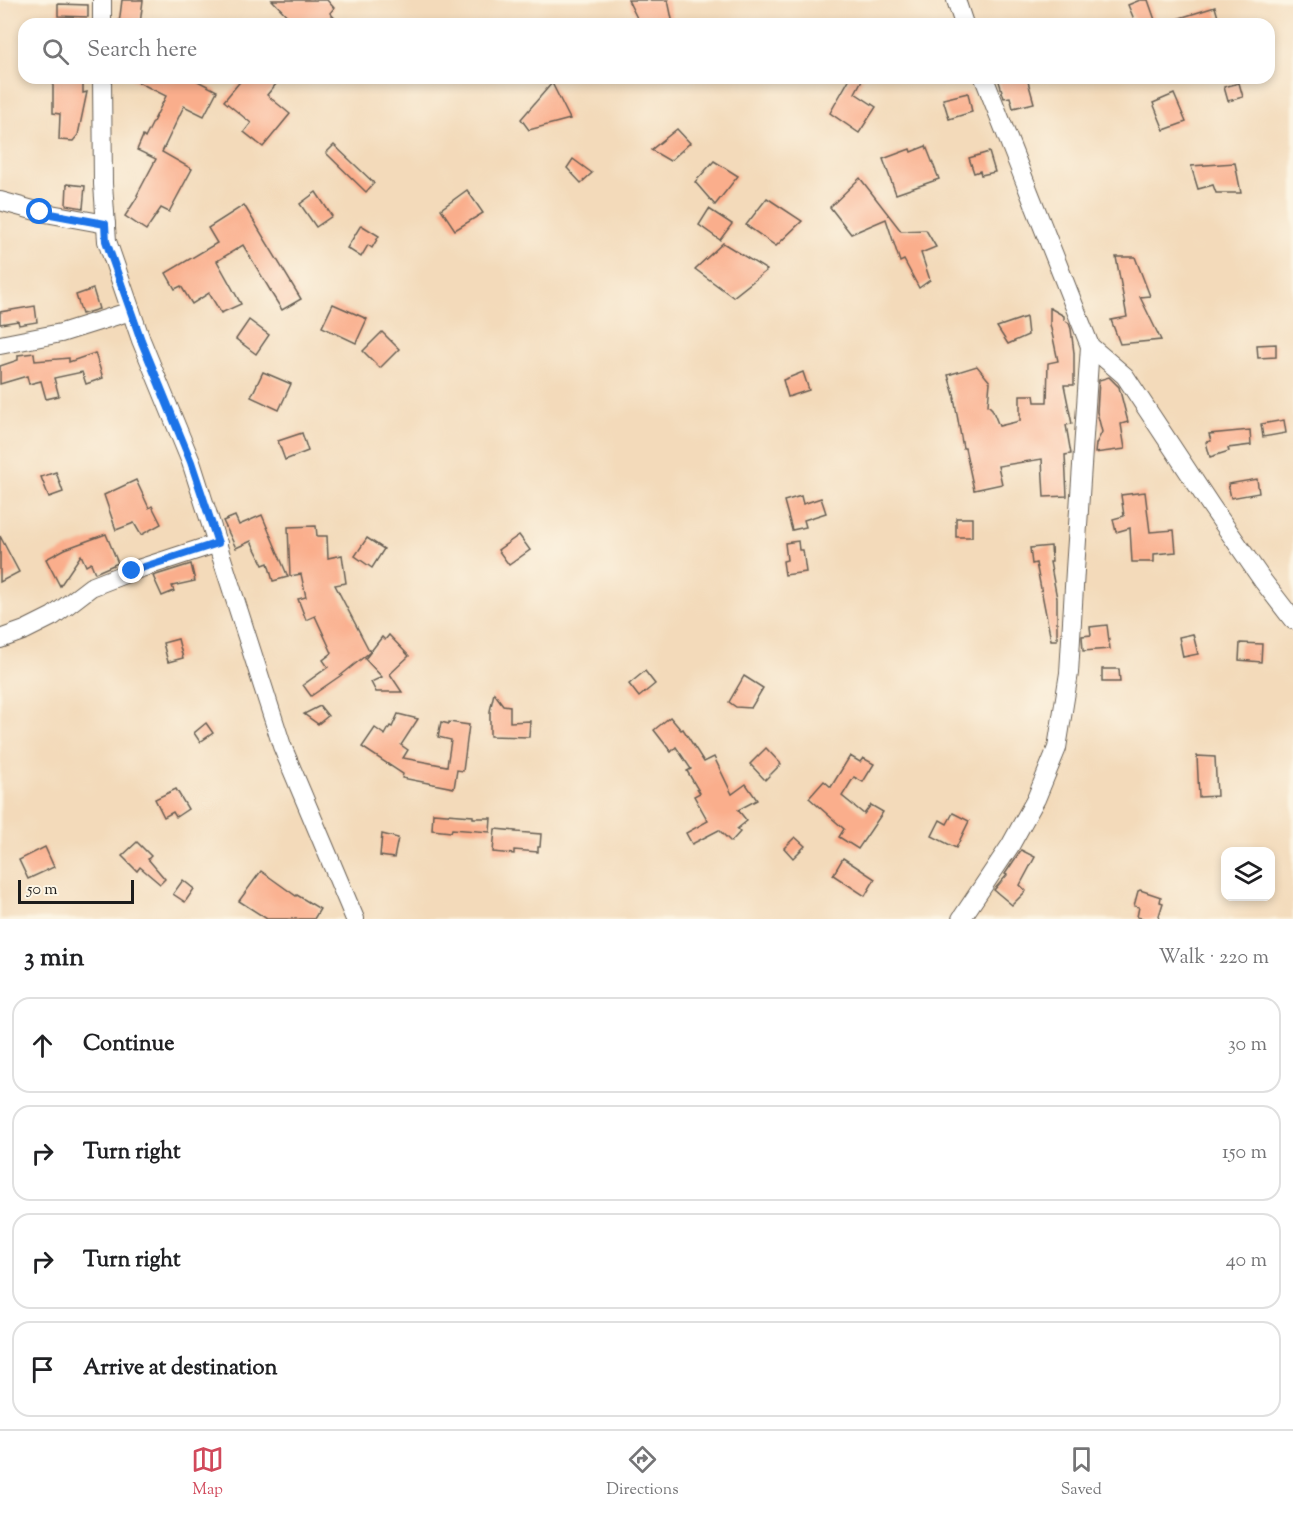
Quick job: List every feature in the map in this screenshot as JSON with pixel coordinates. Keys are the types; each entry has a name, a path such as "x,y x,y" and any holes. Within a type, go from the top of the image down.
{"street":[{"path":"102,0 102,18"},
{"path":"956,0 962,18"},
{"path":"102,84 106,241 141,340 191,462 282,746 355,919"},
{"path":"961,919 1010,846 1036,799 1057,748 1070,673 1074,570 1090,346 986,84"},
{"path":"0,201 40,212 105,224"},
{"path":"0,345 61,333 131,311"},
{"path":"1090,346 1125,376 1211,506 1293,620"},
{"path":"0,639 53,616 91,587 218,543"}],"building":[{"path":"122,0 143,0 141,18 120,18"},
{"path":"272,0 327,0 334,8 330,13 335,18 289,18"},
{"path":"628,0 668,0 672,18 637,18"},
{"path":"1140,0 1148,0 1154,18 1133,18 1128,5"},
{"path":"58,4 88,5 88,17 58,16"},
{"path":"1215,7 1218,18 1180,18"},
{"path":"53,84 83,84 83,93 87,92 78,135 73,141 59,140 60,114 53,113"},
{"path":"142,84 204,84 217,91 204,116 184,106 162,152 192,169 169,212 161,208 146,230 125,216 138,196 156,159 137,150 166,96"},
{"path":"238,84 276,84 267,95 290,114 263,147 244,132 251,123 224,101"},
{"path":"552,84 570,119 529,130 521,119"},
{"path":"847,84 860,84 855,93 876,107 859,133 830,113"},
{"path":"1000,84 1029,84 1034,103 1013,108 1010,97 1004,98"},
{"path":"1239,84 1243,97 1228,101 1224,87"},
{"path":"968,93 972,112 949,119 943,99"},
{"path":"1174,94 1186,122 1164,130 1153,103"},
{"path":"677,129 690,143 670,161 651,150"},
{"path":"334,145 374,183 366,192 326,153"},
{"path":"926,146 939,179 896,194 883,159"},
{"path":"989,152 995,172 981,175 980,171 974,173 969,158"},
{"path":"573,159 592,173 581,183 567,168"},
{"path":"714,161 738,176 715,205 695,182"},
{"path":"1235,163 1241,193 1216,193 1213,185 1198,189 1191,166"},
{"path":"860,178 901,231 926,230 936,247 921,253 930,280 919,288 904,260 900,262 886,219 851,234 830,207"},
{"path":"67,184 85,186 83,208 66,205"},
{"path":"467,190 483,213 455,230 441,209"},
{"path":"316,192 332,216 316,227 300,204"},
{"path":"767,198 802,221 776,246 746,225"},
{"path":"244,205 301,299 282,310 243,245 217,261 241,304 221,313 209,293 192,304 181,286 175,289 166,273 217,243 208,228"},
{"path":"709,209 732,224 720,240 699,225"},
{"path":"361,225 379,236 372,248 368,245 361,257 347,248"},
{"path":"723,243 767,270 733,297 695,269"},
{"path":"1116,257 1135,257 1150,296 1140,297 1161,340 1120,344 1111,320 1127,317"},
{"path":"93,289 99,309 82,314 76,295"},
{"path":"333,304 367,319 356,343 322,327"},
{"path":"35,306 37,322 19,325 18,321 0,324 0,312"},
{"path":"1050,308 1064,316 1064,320 1069,323 1074,353 1074,385 1064,385 1072,424 1066,425 1071,454 1065,455 1067,496 1044,497 1042,459 998,466 1002,484 974,490 948,375 977,366 990,382 988,405 999,426 1020,421 1020,395 1034,395 1035,402 1047,402 1048,363 1058,361 1050,324"},
{"path":"1026,317 1028,335 1008,344 997,327"},
{"path":"249,320 269,335 256,354 236,339"},
{"path":"382,332 399,349 380,368 363,351"},
{"path":"1276,344 1276,357 1258,358 1257,345"},
{"path":"34,353 35,361 69,358 69,362 95,353 103,378 86,384 82,372 54,378 59,396 46,399 41,381 29,384 27,376 0,384 0,366 18,360 18,355"},
{"path":"263,372 291,384 279,410 251,397"},
{"path":"803,372 809,390 788,397 783,380"},
{"path":"1109,377 1119,387 1128,422 1121,424 1125,449 1095,453 1096,444 1102,432 1097,412 1099,380"},
{"path":"1284,420 1286,433 1263,437 1261,424"},
{"path":"1250,430 1251,445 1228,448 1229,451 1210,457 1206,442 1211,441 1209,434"},
{"path":"302,433 308,451 285,460 278,441"},
{"path":"56,472 63,492 49,497 41,477"},
{"path":"1257,479 1259,493 1231,498 1228,484"},
{"path":"136,480 149,508 152,506 161,524 141,535 134,523 116,530 104,495"},
{"path":"1145,492 1150,532 1174,530 1176,552 1154,554 1154,562 1132,562 1130,528 1116,532 1113,519 1124,516 1121,495"},
{"path":"801,496 803,504 821,498 826,513 804,520 806,527 792,530 784,501"},
{"path":"262,515 288,577 273,581 268,563 263,565 251,541 236,548 223,521 235,516 239,525"},
{"path":"956,518 972,518 972,537 956,537"},
{"path":"316,526 317,536 327,536 328,558 342,555 346,583 335,585 370,652 311,696 303,685 328,667 323,660 332,653 315,616 306,620 298,599 306,597 301,574 290,576 288,527"},
{"path":"106,534 118,563 95,573 91,563 86,566 81,555 60,586 46,559 65,549"},
{"path":"519,535 530,550 509,565 498,550"},
{"path":"0,536 19,572 0,582"},
{"path":"367,538 384,549 372,568 355,556"},
{"path":"798,541 799,550 803,550 806,572 785,575 783,561 787,560 785,543"},
{"path":"1051,546 1052,562 1050,562 1057,598 1057,640 1051,640 1036,563 1032,564 1030,548"},
{"path":"191,564 195,581 172,586 174,591 162,596 153,576"},
{"path":"1107,625 1110,649 1083,651 1082,636 1091,635 1090,627"},
{"path":"1193,634 1198,654 1183,657 1179,637"},
{"path":"389,635 409,656 390,674 402,692 376,692 371,682 382,677 365,659 382,637 385,640"},
{"path":"178,639 183,658 168,662 163,643"},
{"path":"1240,643 1262,644 1261,662 1239,660"},
{"path":"1102,669 1119,669 1120,682 1102,682"},
{"path":"645,671 655,684 639,697 629,684"},
{"path":"744,676 763,688 751,708 736,707 729,702"},
{"path":"494,693 503,705 510,706 510,722 530,721 529,737 490,736 490,711"},
{"path":"320,706 328,716 318,724 304,714"},
{"path":"398,714 418,719 401,745 408,750 403,758 447,766 451,740 438,737 441,722 469,725 463,771 457,770 454,788 402,778 403,774 362,747 375,728 385,735"},
{"path":"670,717 681,730 683,729 704,762 714,757 732,794 746,784 757,800 738,810 747,821 737,829 740,832 731,842 719,830 692,844 686,833 708,821 694,796 700,793 687,771 691,769 676,747 671,752 654,730"},
{"path":"206,723 213,733 200,742 194,733"},
{"path":"766,748 781,764 765,780 750,764"},
{"path":"850,756 860,762 863,758 874,764 863,782 854,777 842,796 864,814 871,805 883,812 858,849 839,837 844,829 809,798 824,781 831,787"},
{"path":"1197,756 1215,757 1217,796 1199,797"},
{"path":"176,789 188,809 176,817 173,812 164,817 155,799"},
{"path":"433,813 491,818 490,832 432,830"},
{"path":"953,813 969,821 956,848 932,836 940,820 947,824"},
{"path":"495,829 541,834 538,852 514,850 514,854 493,852"},
{"path":"382,834 398,838 394,858 380,856"},
{"path":"795,837 805,846 793,858 784,848"},
{"path":"137,842 151,856 148,859 165,879 160,884 140,867 137,871 122,856"},
{"path":"45,847 54,867 28,879 19,860"},
{"path":"1021,850 1035,857 1020,885 1026,891 1012,905 994,890 1007,875 1005,874"},
{"path":"843,858 875,879 865,896 833,875"},
{"path":"261,871 296,896 320,909 314,919 267,919 239,901"},
{"path":"183,880 194,889 185,902 173,894"},
{"path":"1140,890 1161,897 1160,902 1163,903 1158,919 1137,917 1139,907 1134,906"}],"route":[{"path":"40,212 105,224 106,241 141,340 191,462 218,543 132,571"}]}
